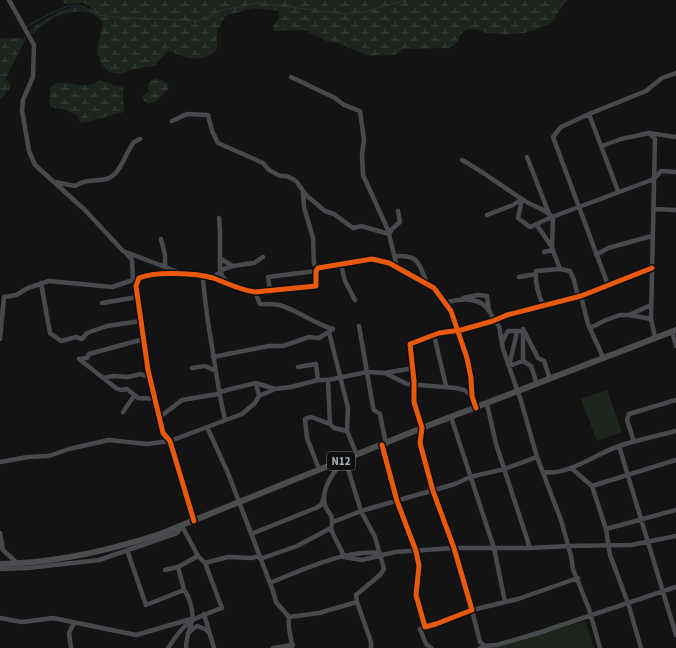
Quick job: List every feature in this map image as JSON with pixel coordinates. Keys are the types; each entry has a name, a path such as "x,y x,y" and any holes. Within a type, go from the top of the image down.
{"main road":[{"name":"N12","path":"0,564 57,561 129,544 182,526 318,469 345,460 603,357 674,331"}],"street":[{"path":"9,0 34,45 33,77 23,100 22,110 29,151 35,166 56,182 85,210 132,260 133,279"},
{"path":"608,285 553,137 560,127 646,91 662,78 676,73"},
{"path":"291,77 335,98 344,105 360,111 364,140 362,154 363,175 389,234 396,256 397,267"},
{"path":"172,121 187,114 208,115 212,131 218,143 263,163 269,170 280,176 289,177 297,182 303,190 325,211 334,214 353,228 361,226 389,234"},
{"path":"589,114 618,191"},
{"path":"602,146 621,139 649,133 676,137"},
{"path":"649,133 655,139 651,305 651,319 655,337"},
{"path":"56,182 76,186 86,180 104,179 112,176 125,159 134,142 140,139"},
{"path":"527,157 548,211 553,218 552,249"},
{"path":"462,160 475,167 522,199 548,211"},
{"path":"522,199 518,218 530,226 618,191 654,179 661,171 676,172"},
{"path":"0,339 2,297 16,295 41,283 49,281 112,287 144,275 181,274 211,278 246,291 255,292 316,286 317,269 314,264 313,238 304,207 303,190"},
{"path":"487,215 512,205 522,199"},
{"path":"653,209 676,210"},
{"path":"389,234 400,222 398,211"},
{"path":"219,218 221,273 229,284"},
{"path":"536,224 552,249 560,269"},
{"path":"596,255 608,248 652,236"},
{"path":"161,239 165,267"},
{"path":"544,252 552,249"},
{"path":"123,251 181,274"},
{"path":"396,256 406,256 416,259 419,262 420,269 427,284"},
{"path":"211,278 221,273 224,269 254,263 263,257"},
{"path":"221,259 233,266"},
{"path":"270,290 268,277 372,259 389,263 434,288 451,311 471,378 472,396 476,408"},
{"path":"342,265 345,281 355,300"},
{"path":"652,268 580,297 507,315 494,321 439,333 410,344 413,368 414,402 422,428 420,443 433,491 454,548 480,642 483,647 497,645 538,633 663,590 676,587"},
{"path":"519,278 536,274 536,271 560,269 570,272 590,328 603,357"},
{"path":"536,274 539,296 543,305"},
{"path":"203,277 205,306 213,358 225,419"},
{"path":"139,278 136,286 150,378 163,433 170,441 194,521"},
{"path":"41,283 50,334 61,341 76,337 82,339 86,337 87,333 107,326 141,321"},
{"path":"213,358 269,346 283,346 309,337 319,338 333,329 310,320 288,308 277,305 260,304 255,292"},
{"path":"445,303 478,295 487,296 489,312"},
{"path":"102,303 138,297"},
{"path":"457,299 480,303 487,308 494,321 500,326 502,342 537,457 569,546 573,569 578,578 600,648"},
{"path":"629,315 651,305"},
{"path":"590,328 620,315 651,319"},
{"path":"359,326 373,407 374,410 380,414 384,444 397,501 416,551 419,566 416,595 425,626"},
{"path":"502,342 508,331 517,332 523,329"},
{"path":"523,329 523,361"},
{"path":"523,329 536,354 544,361 550,379"},
{"path":"674,331 676,346"},
{"path":"329,332 336,353 339,377 348,408 347,431 357,455"},
{"path":"509,366 517,332"},
{"path":"434,336 446,386"},
{"path":"144,339 89,354 87,358 79,358 116,388 121,390 127,389 134,396 156,400"},
{"path":"509,366 523,361"},
{"path":"523,361 531,366 537,384"},
{"path":"298,367 316,364 318,380"},
{"path":"192,368 205,366 216,371"},
{"path":"0,462 28,457 49,456 69,449 109,440 147,444 170,441 249,409 259,396 275,389 290,388 318,380 328,380 367,372 385,373 413,368"},
{"path":"385,373 407,384 446,386 464,390 472,396"},
{"path":"104,378 113,376 128,377 141,374 150,378"},
{"path":"328,380 330,424"},
{"path":"160,416 182,400 219,393 256,383 275,389"},
{"path":"256,383 259,396"},
{"path":"123,412 134,396"},
{"path":"634,442 627,420 629,414 676,400"},
{"path":"487,404 504,469 530,548"},
{"path":"318,469 307,438 305,419 311,417 330,424 334,428 347,431"},
{"path":"451,417 494,548 505,602"},
{"path":"207,427 251,534 276,602 289,617"},
{"path":"543,472 553,474 571,468 619,446 676,431"},
{"path":"619,446 676,635"},
{"path":"333,522 361,511 433,491 455,484 470,477 504,469 537,457"},
{"path":"344,557 333,537 331,528 333,522 332,514 325,506 325,497 327,487 336,470 345,460"},
{"path":"345,460 361,511 381,554 384,569 368,587 356,595 371,642 371,648"},
{"path":"592,486 676,460"},
{"path":"571,468 592,486 606,529 609,547 641,648"},
{"path":"251,534 276,526 306,511 316,508 325,497"},
{"path":"606,529 676,510"},
{"path":"0,569 28,568 98,560 177,533 182,526 198,556 205,563 222,608 136,635 54,618 22,622 0,618"},
{"path":"205,563 228,557 259,558 297,546 331,528"},
{"path":"0,533 3,550"},
{"path":"270,583 299,571 344,557 349,554 368,551 381,554 454,548 530,548 569,546 609,547 632,545 676,536"},
{"path":"0,545 3,550 17,563"},
{"path":"127,550 146,604 184,590"},
{"path":"165,570 178,567 198,556"},
{"path":"178,567 184,590 187,594 192,618 186,648"},
{"path":"430,648 426,644 420,630 425,626 436,624 472,610 505,602 578,578"},
{"path":"289,617 319,613 357,602"},
{"path":"204,614 214,648"},
{"path":"273,648 293,647 287,629 289,617"},
{"path":"168,648 177,634 192,618"},
{"path":"70,648 69,633 74,623"},
{"path":"188,633 197,626 205,628 211,636"}],"green space":[{"path":"63,0 568,0 562,6 552,22 535,30 503,34 467,29 464,30 455,45 450,48 402,49 399,53 393,55 369,56 338,43 329,42 304,30 275,31 273,27 279,17 279,11 253,8 225,16 217,32 217,49 206,57 187,57 168,51 154,66 133,69 120,74 109,72 101,63 97,50 103,23 96,16 87,12 68,13 48,21 34,34 30,33 30,30 39,23 63,10 74,7 90,10 90,6 83,3 65,4"},
{"path":"0,38 26,38 6,78 11,87 0,100"},
{"path":"157,79 167,83 169,88 156,101 151,103 146,102 143,100 143,96 149,92 148,85 150,81"},
{"path":"100,80 116,86 123,86 124,112 80,123 77,115 66,110 50,107 50,88 55,84 66,83 85,85 92,84"},
{"path":"607,390 622,432 597,441 581,399"},
{"path":"585,621 594,648 492,648"}],"waterway":[{"path":"26,27 49,14 68,6 81,6 100,15 112,17 199,21 223,10 258,3 346,14 364,12 406,0"}],"cycle path":[{"path":"194,521 170,441 163,433 148,370 136,286 139,278 155,274 206,276 255,292 316,286 316,271 318,268 372,259 389,263 434,288 451,311 467,358 471,378 472,396 476,408"},
{"path":"382,445 397,501 416,551 419,566 416,595 425,627 472,610 454,548 433,491 420,443 422,428 414,402 414,381 410,344 439,333 461,330 493,321 507,315 581,296 652,268"}]}
